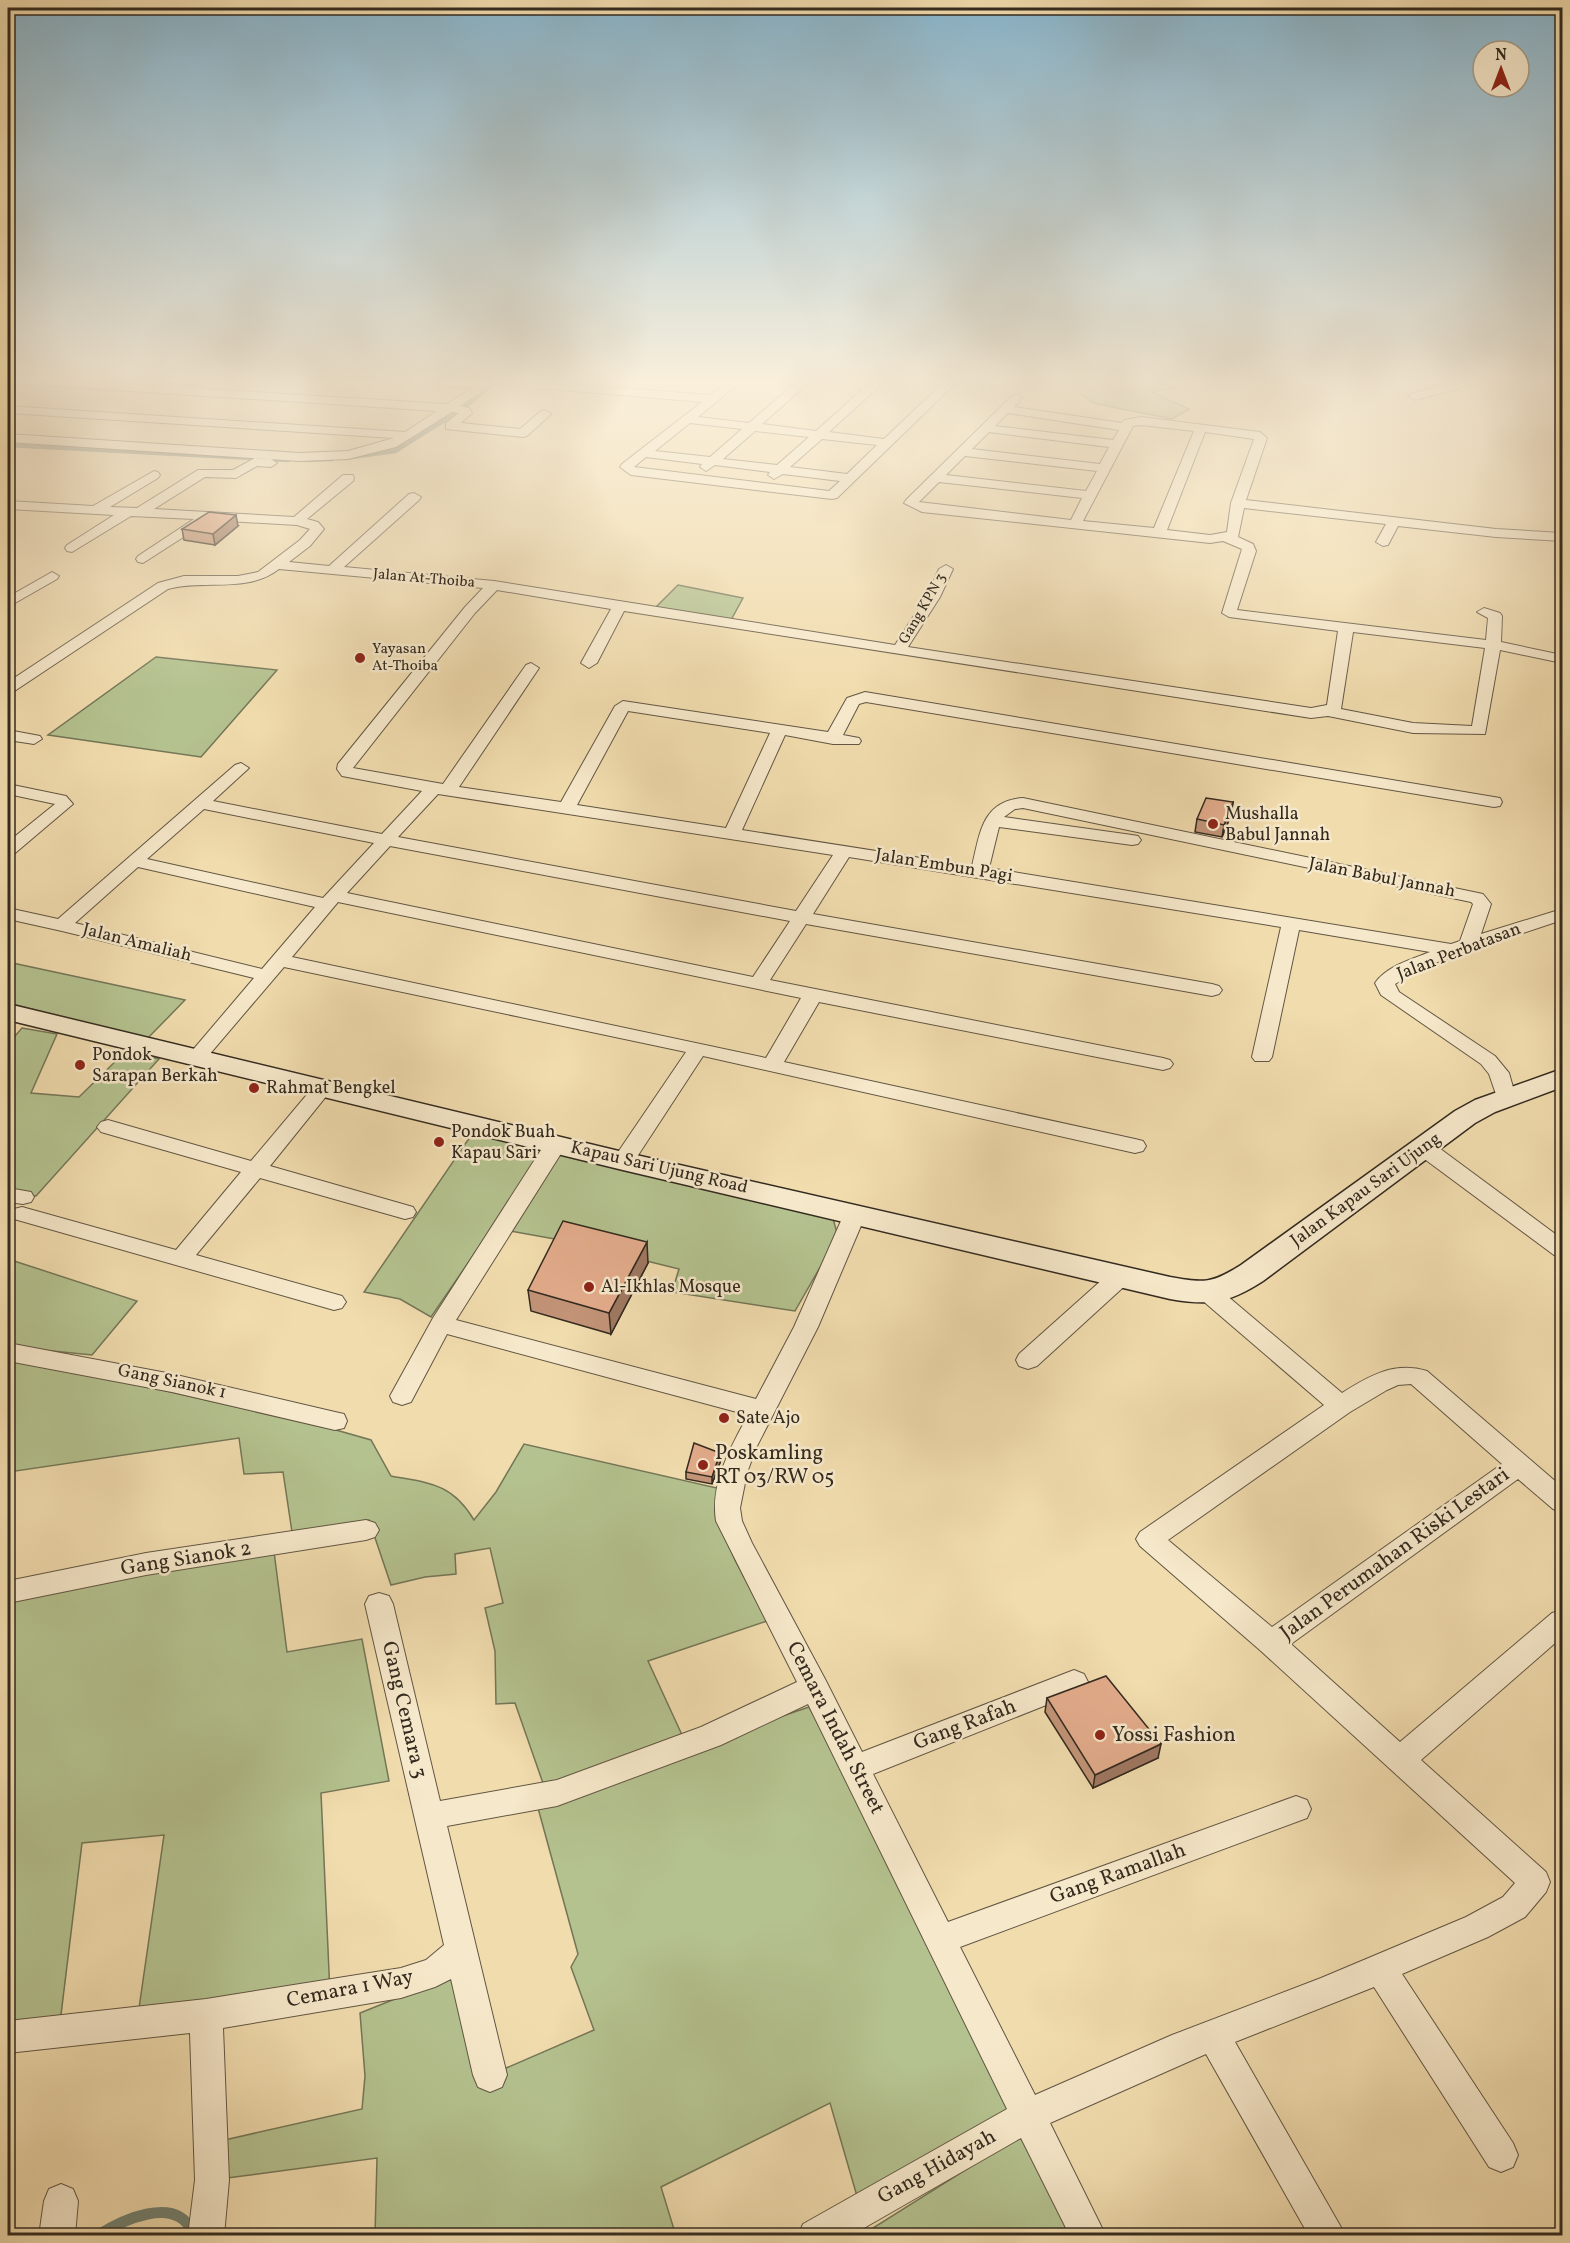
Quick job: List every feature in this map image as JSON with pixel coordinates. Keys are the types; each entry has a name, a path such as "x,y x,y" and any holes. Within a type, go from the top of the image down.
{"street":[{"path":"95,510 139,484"},
{"path":"72,548 184,484"},
{"path":"297,521 341,484"},
{"path":"732,484 832,495 844,484"},
{"path":"761,487 765,484"},
{"path":"929,484 910,501 913,505 922,508 1210,539 1228,538 1243,544 1249,551 1229,613 1493,645 1563,659"},
{"path":"987,484 1090,495"},
{"path":"1075,524 1096,484"},
{"path":"1159,532 1179,484"},
{"path":"1228,538 1233,535 1238,503 1245,484"},
{"path":"332,570 414,497"},
{"path":"1238,503 1496,533 1563,537"},
{"path":"8,505 297,521 313,525 317,529 305,543 257,577 238,580 184,579 163,586 8,689"},
{"path":"143,559 208,516"},
{"path":"1383,542 1394,521"},
{"name":"Jalan At-Thoiba","path":"277,565 494,585"},
{"name":"Gang KPN 3","path":"899,650 939,586 946,569"},
{"path":"8,603 52,576"},
{"path":"494,585 1311,713 1328,711 1413,728 1479,731 1493,645 1495,616 1484,612"},
{"name":"Jalan At-Thoiba","path":"441,789 348,772 345,767 402,693 470,610 494,585"},
{"path":"589,663 620,605"},
{"path":"1328,711 1337,701 1346,628"},
{"path":"196,1058 383,841 441,789 531,668"},
{"path":"833,739 854,701 865,697 1494,802"},
{"path":"567,807 623,706 853,741"},
{"path":"732,834 779,731"},
{"path":"8,735 34,740"},
{"path":"62,925 241,768"},
{"path":"8,789 60,800 65,804 8,850"},
{"name":"Jalan Embun Pagi","path":"441,789 845,850 1291,925 1460,948"},
{"name":"Jalan Babul Jannah","path":"979,872 993,821 1001,808 1018,802 1100,828 1235,848 1477,898 1482,904 1460,948"},
{"path":"200,803 383,841 802,919 1212,990"},
{"path":"759,983 845,850"},
{"path":"133,861 759,983 1163,1065"},
{"name":"Jalan Amaliah","path":"8,914 62,925 267,976"},
{"name":"Jalan Perbatasan","path":"1506,1098 1499,1073 1488,1060 1391,995 1385,983 1389,978 1460,948 1563,914"},
{"path":"1262,1057 1291,925"},
{"path":"279,960 698,1049 1135,1146"},
{"path":"772,1066 813,995"},
{"name":"Kapau Sari Ujung Road","path":"8,1012 623,1161 1170,1288 1211,1295"},
{"path":"623,1161 698,1049"},
{"name":"Jalan Kapau Sari Ujung","path":"1211,1295 1230,1288 1252,1273 1465,1117 1506,1098 1563,1077"},
{"path":"180,1260 253,1169 322,1089"},
{"path":"108,1127 405,1212"},
{"path":"402,1396 441,1324 556,1144"},
{"path":"1423,1147 1563,1250"},
{"path":"18,1202 180,1260 334,1302"},
{"name":"Cemara Indah Street","path":"855,1214 806,1327 743,1448 728,1494 729,1521 815,1687 1027,2116 1089,2235"},
{"path":"1028,1360 1121,1276"},
{"path":"1211,1295 1341,1406"},
{"path":"441,1324 764,1410"},
{"name":"Gang Sianok 1","path":"8,1352 102,1367 335,1421"},
{"name":"Jalan Perumahan Riski Lestari","path":"1535,1882 1271,1643 1149,1539 1341,1406 1394,1376 1412,1375 1423,1380 1563,1503"},
{"name":"Jalan Perumahan Riski Lestari","path":"1271,1643 1519,1465"},
{"name":"Gang Sianok 2","path":"8,1592 146,1564 366,1530"},
{"name":"Gang Cemara 3","path":"379,1604 429,1816"},
{"path":"1400,1760 1563,1621"},
{"name":"Gang Rafah","path":"855,1768 1074,1682"},
{"path":"490,2075 429,1816 557,1793 711,1736 815,1687"},
{"name":"Gang Ramallah","path":"940,1940 1296,1809"},
{"name":"Gang Hidayah","path":"815,2235 1027,2116 1213,2035 1478,1928 1514,1907 1535,1882"},
{"name":"Cemara 1 Way","path":"8,2037 206,2014 401,1983 435,1971 461,1952"},
{"path":"1380,1968 1501,2155"},
{"path":"206,2014 212,2180 206,2234"},
{"path":"1213,2035 1329,2235"},
{"path":"57,2235 60,2201"}],"green space":[{"path":"678,585 743,598 731,620 656,607"},
{"path":"156,657 277,670 201,757 48,735"},
{"path":"8,962 185,1000 147,1039 8,1003"},
{"path":"22,1028 57,1034 31,1093 79,1097 127,1050 159,1059 36,1196 8,1193 8,1044"},
{"path":"474,1131 547,1148 431,1317 400,1299 364,1292"},
{"path":"559,1151 831,1212 838,1236 795,1311 672,1292 679,1269 566,1241 510,1231"},
{"path":"8,1259 137,1301 92,1355 23,1348 8,1344"},
{"path":"8,1360 57,1366 329,1428 371,1440 391,1476 439,1487 457,1498 474,1520 496,1492 524,1444 717,1488 717,1518 735,1560 767,1621 648,1661 683,1737 544,1786 515,1703 496,1704 495,1651 485,1608 503,1603 490,1548 455,1554 456,1574 425,1577 391,1585 369,1520 292,1532 283,1472 244,1474 239,1438 9,1472"},
{"path":"273,1544 287,1652 362,1639 389,1781 321,1793 330,1994 137,2022 164,1835 82,1843 59,2031 8,2037 8,1592 146,1564"},
{"path":"809,1707 846,1767 1012,2108 859,2203 830,2103 661,2187 676,2236 375,2235 377,2158 212,2180 211,2143 362,2109 365,2076 360,2013 452,1976 490,2075 594,2030 571,1967 578,1954 535,1797 557,1793"},
{"path":"1024,2133 1076,2228 1053,2236 877,2236 873,2228"}],"building":[{"path":"209,512 236,515 213,534 182,529"},
{"path":"1206,798 1233,802 1224,825 1197,819"},
{"name":"Al-Ikhlas Mosque","path":"563,1221 647,1242 609,1313 528,1290"},
{"name":"Poskamling RT 03/RW 05","path":"694,1443 720,1453 712,1477 686,1472"},
{"name":"Yossi Fashion","path":"1106,1676 1161,1744 1095,1775 1047,1698"}],"waterway":[{"path":"97,2236 120,2223 148,2214 161,2213 174,2214 184,2220 192,2231"}],"place":[{"name":"Yayasan At-Thoiba","path":"360,658"},
{"name":"Mushalla Babul Jannah","path":"1213,824"},
{"name":"Pondok Sarapan Berkah","path":"80,1065"},
{"name":"Rahmat Bengkel","path":"254,1088"},
{"name":"Pondok Buah Kapau Sari","path":"439,1142"},
{"name":"Al-Ikhlas Mosque","path":"589,1287"},
{"name":"Sate Ajo","path":"724,1418"},
{"name":"Poskamling RT 03/RW 05","path":"703,1465"},
{"name":"Yossi Fashion","path":"1100,1735"}]}
